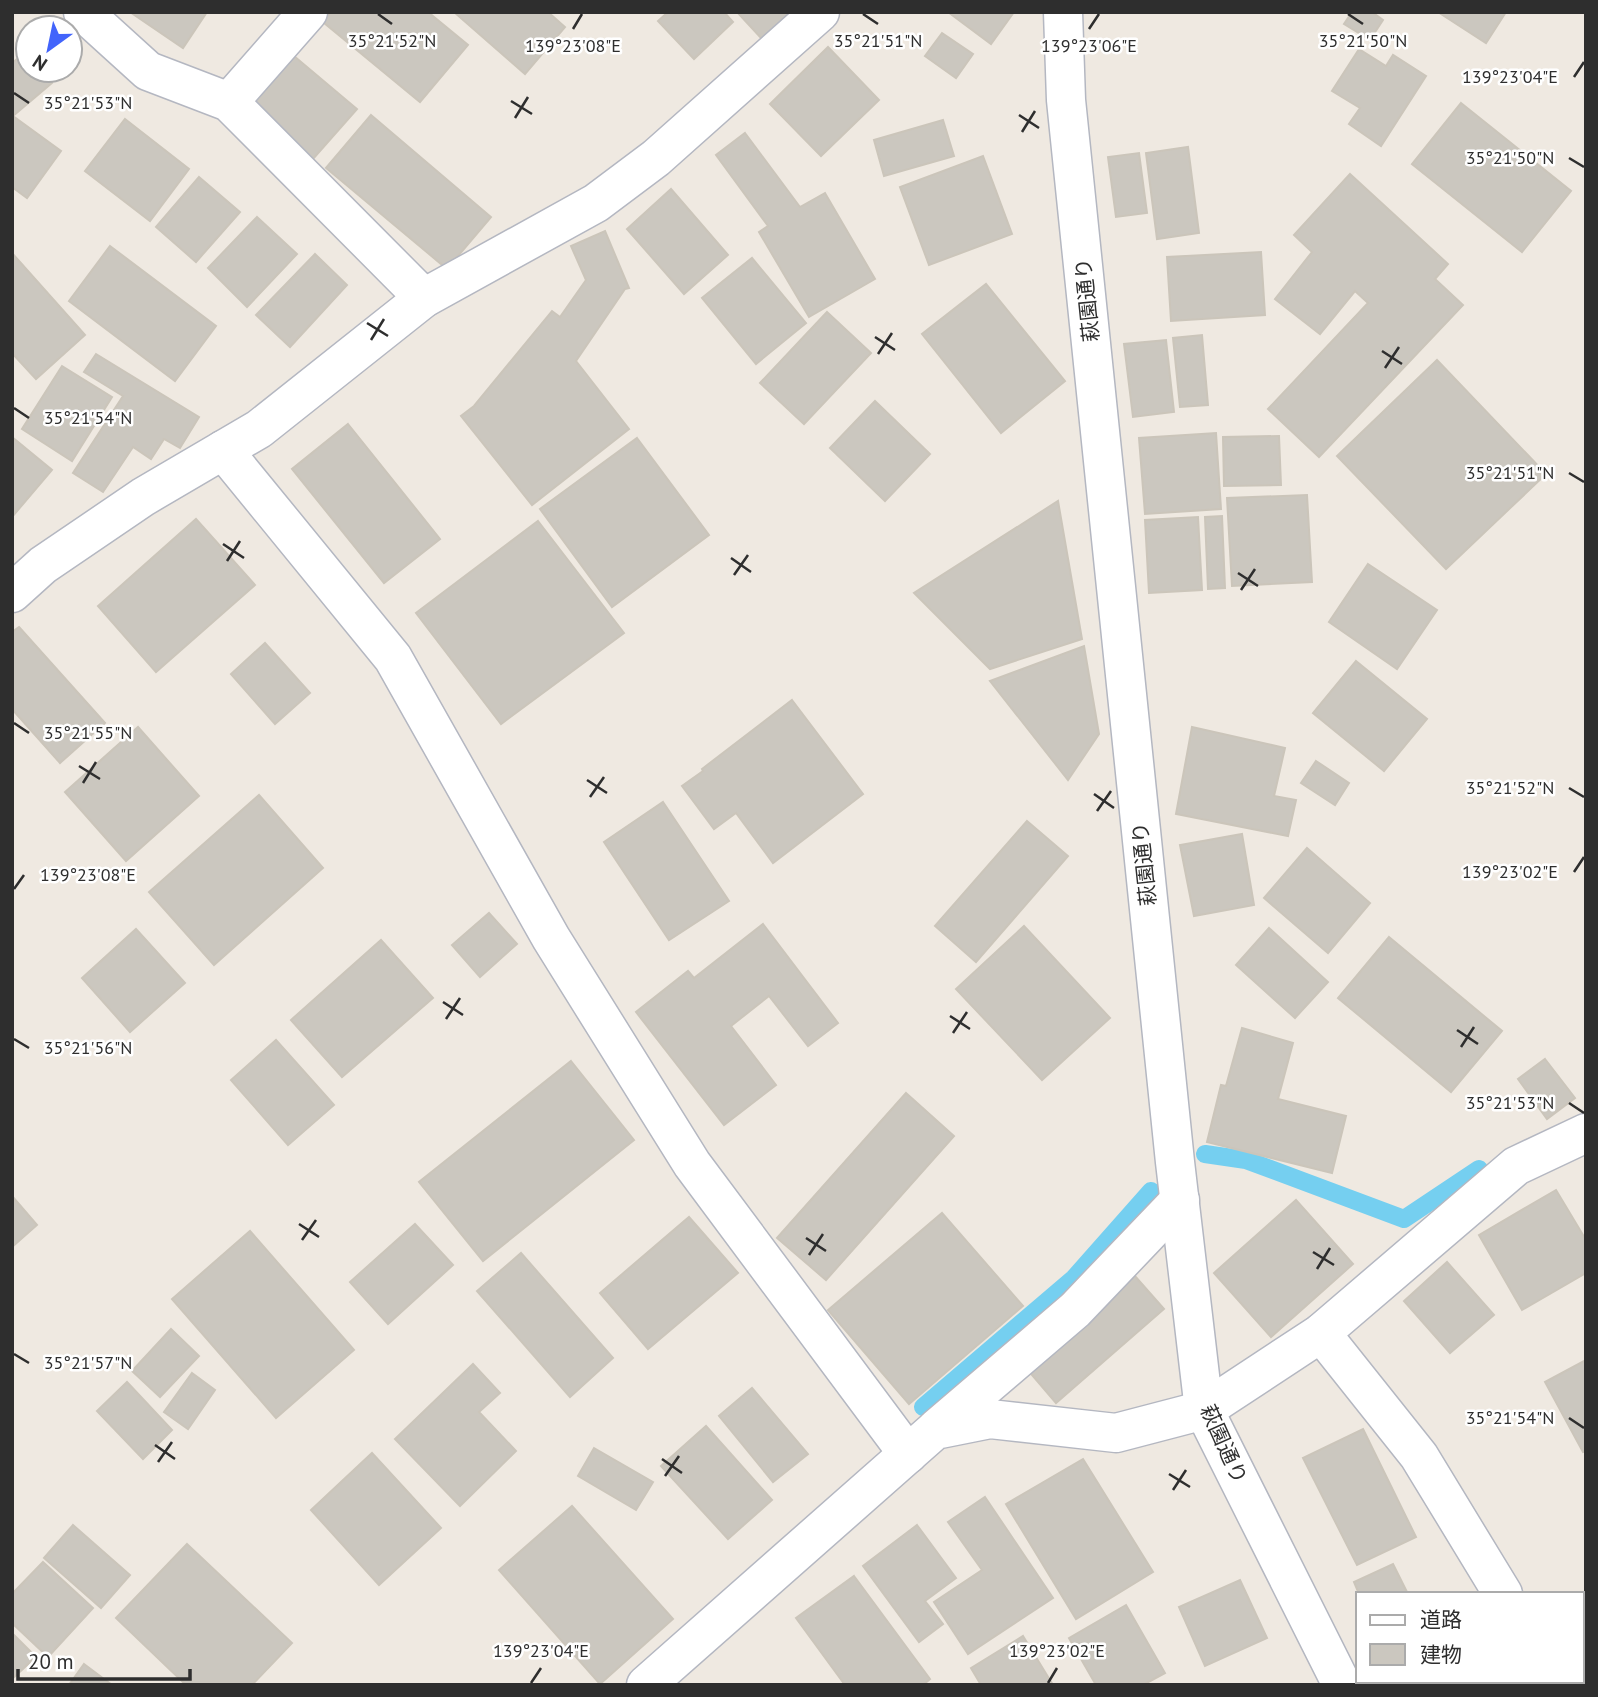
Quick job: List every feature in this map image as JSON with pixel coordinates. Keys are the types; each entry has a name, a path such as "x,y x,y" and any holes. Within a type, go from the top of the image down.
{"street":[{"path":"83,12 148,71 229,102 424,298"},
{"path":"229,102 307,12"},
{"path":"12,593 43,565 132,504 259,429 424,298 596,203 656,158 820,12"},
{"name":"萩園通り","path":"1063,12 1066,100 1204,1410 1342,1685"},
{"path":"223,450 393,658 551,938 692,1164 921,1442"},
{"path":"921,1442 990,1419 1116,1433 1204,1410 1321,1333 1516,1166 1586,1133"},
{"path":"646,1685 1075,1310 1180,1200"},
{"path":"1321,1333 1419,1456 1502,1592"}],"building":[{"path":"130,12 207,12 183,48"},
{"path":"331,12 428,12 468,45 420,102 323,22"},
{"path":"454,12 548,12 565,27 525,74"},
{"path":"668,12 724,12 733,22 694,59 658,21"},
{"path":"737,12 790,12 762,39"},
{"path":"948,12 1014,12 991,44"},
{"path":"1352,12 1372,12 1383,20 1370,40 1344,24"},
{"path":"1438,12 1506,12 1486,43"},
{"path":"942,33 973,54 956,78 925,56"},
{"path":"828,47 879,100 821,156 770,104"},
{"path":"1359,49 1386,66 1393,55 1426,76 1381,146 1349,124 1360,108 1332,91"},
{"path":"288,51 357,109 312,160 244,103"},
{"path":"14,61 14,84 51,84 13,116 61,151 27,198 12,187 12,63"},
{"path":"1461,103 1571,191 1522,252 1412,164"},
{"path":"371,115 491,217 447,269 326,168"},
{"path":"125,119 189,169 150,221 85,171"},
{"path":"943,120 954,156 884,176 874,140"},
{"path":"745,133 800,207 825,193 875,279 809,317 759,232 768,226 716,155"},
{"path":"1188,147 1199,233 1157,239 1146,153"},
{"path":"1139,153 1147,213 1116,217 1108,157"},
{"path":"983,156 1012,234 929,265 900,187"},
{"path":"1350,174 1448,264 1435,279 1463,305 1319,457 1268,409 1368,303 1355,291 1320,334 1275,299 1312,252 1294,235"},
{"path":"199,177 240,212 196,262 156,227"},
{"path":"671,189 728,255 684,294 627,229"},
{"path":"257,217 297,254 247,307 208,268"},
{"path":"605,231 629,288 625,289 576,361 629,429 532,505 461,416 474,406 552,311 560,317 586,280 571,246"},
{"path":"110,246 216,326 175,381 69,301"},
{"path":"1261,252 1265,315 1171,321 1167,257"},
{"path":"12,253 85,335 36,379 12,353"},
{"path":"315,254 347,285 290,347 256,315"},
{"path":"752,258 806,323 756,364 702,298"},
{"path":"986,284 1065,381 1001,433 922,334"},
{"path":"827,312 871,353 804,424 760,383"},
{"path":"1202,335 1208,405 1180,407 1173,338"},
{"path":"1166,340 1174,412 1133,417 1124,344"},
{"path":"96,354 199,417 180,448 164,439 151,459 133,447 103,492 73,473 123,396 84,372"},
{"path":"1437,360 1546,474 1446,569 1337,456"},
{"path":"62,366 112,397 72,461 22,429"},
{"path":"875,401 930,454 885,501 830,448"},
{"path":"348,424 440,539 384,583 292,469"},
{"path":"1216,433 1221,509 1145,514 1139,438"},
{"path":"1279,436 1281,485 1224,486 1223,437"},
{"path":"12,437 52,470 12,517"},
{"path":"637,438 709,535 612,607 540,509"},
{"path":"1307,495 1312,582 1232,586 1227,498"},
{"path":"1058,501 1082,639 990,669 914,593"},
{"path":"1222,516 1225,588 1208,589 1205,517"},
{"path":"1198,517 1202,590 1149,593 1145,520"},
{"path":"196,519 255,585 156,672 98,606"},
{"path":"538,521 624,633 501,724 416,613"},
{"path":"1368,564 1437,610 1397,669 1329,622"},
{"path":"19,627 105,723 60,763 12,709 12,632"},
{"path":"265,643 310,693 275,724 231,674"},
{"path":"1084,646 1099,734 1068,780 990,681"},
{"path":"1356,661 1427,719 1384,771 1313,713"},
{"path":"792,700 863,794 773,863 736,813 714,829 682,786"},
{"path":"138,727 199,796 126,861 65,792"},
{"path":"1192,727 1285,748 1274,796 1296,800 1288,836 1176,814"},
{"path":"1316,761 1349,783 1335,805 1301,783"},
{"path":"259,795 323,868 214,965 149,892"},
{"path":"663,802 729,901 669,940 604,842"},
{"path":"1027,821 1068,856 976,962 935,926"},
{"path":"1242,834 1254,905 1194,916 1180,845"},
{"path":"1307,848 1370,903 1328,953 1264,898"},
{"path":"489,913 517,944 480,977 452,945"},
{"path":"763,924 838,1023 808,1046 769,996 731,1026 776,1085 724,1125 636,1012 688,971 694,978"},
{"path":"1024,926 1110,1018 1042,1080 956,989"},
{"path":"1269,928 1328,982 1295,1018 1236,965"},
{"path":"136,929 185,983 130,1032 82,978"},
{"path":"1389,937 1502,1031 1451,1092 1338,998"},
{"path":"381,940 433,998 342,1077 291,1020"},
{"path":"1242,1028 1293,1043 1278,1099 1346,1116 1332,1173 1207,1142 1221,1085 1226,1086"},
{"path":"276,1040 334,1105 288,1145 231,1080"},
{"path":"1545,1059 1575,1098 1547,1119 1518,1079"},
{"path":"571,1061 634,1140 483,1261 419,1182"},
{"path":"906,1093 954,1136 826,1280 777,1238"},
{"path":"1556,1190 1586,1240 1586,1273 1522,1310 1479,1235"},
{"path":"12,1196 37,1225 12,1247"},
{"path":"1296,1200 1353,1264 1271,1337 1214,1273"},
{"path":"942,1213 1023,1306 909,1404 828,1310"},
{"path":"689,1217 738,1273 648,1349 600,1293"},
{"path":"415,1224 453,1265 388,1324 350,1282"},
{"path":"250,1231 354,1350 276,1418 172,1299"},
{"path":"521,1253 613,1358 570,1397 477,1291"},
{"path":"1447,1262 1494,1315 1450,1353 1404,1301"},
{"path":"1134,1275 1164,1309 1056,1403 1027,1369"},
{"path":"171,1329 199,1356 160,1397 132,1371"},
{"path":"1586,1360 1586,1451 1583,1452 1545,1382"},
{"path":"473,1364 500,1393 479,1412 516,1451 460,1506 395,1439"},
{"path":"192,1373 215,1390 188,1429 164,1412"},
{"path":"127,1382 172,1430 143,1459 97,1411"},
{"path":"752,1388 808,1454 773,1482 719,1416"},
{"path":"706,1426 772,1500 728,1539 661,1466"},
{"path":"1363,1429 1416,1537 1357,1565 1303,1458"},
{"path":"594,1448 653,1482 636,1510 578,1476"},
{"path":"372,1453 441,1528 379,1585 311,1510"},
{"path":"1083,1459 1153,1572 1076,1619 1006,1504"},
{"path":"985,1497 1053,1598 968,1654 934,1602 982,1570 948,1522"},
{"path":"572,1506 673,1619 600,1684 499,1570"},
{"path":"73,1525 130,1575 101,1608 44,1558"},
{"path":"917,1525 956,1578 925,1601 943,1624 919,1642 863,1566"},
{"path":"187,1544 292,1643 252,1685 186,1685 116,1618"},
{"path":"43,1562 93,1608 48,1657 12,1623 12,1594"},
{"path":"1393,1564 1407,1592 1358,1592 1354,1582"},
{"path":"854,1576 930,1679 923,1685 845,1685 796,1618"},
{"path":"1240,1580 1267,1638 1205,1666 1179,1607"},
{"path":"1126,1605 1165,1673 1143,1685 1096,1685 1069,1638"},
{"path":"12,1633 36,1657 12,1679"},
{"path":"1023,1636 1053,1685 981,1685 971,1668"},
{"path":"84,1664 112,1685 69,1685"}],"waterway":[{"path":"1205,1154 1246,1160 1404,1219 1479,1169"},
{"path":"923,1407 1074,1278 1151,1191"}]}
